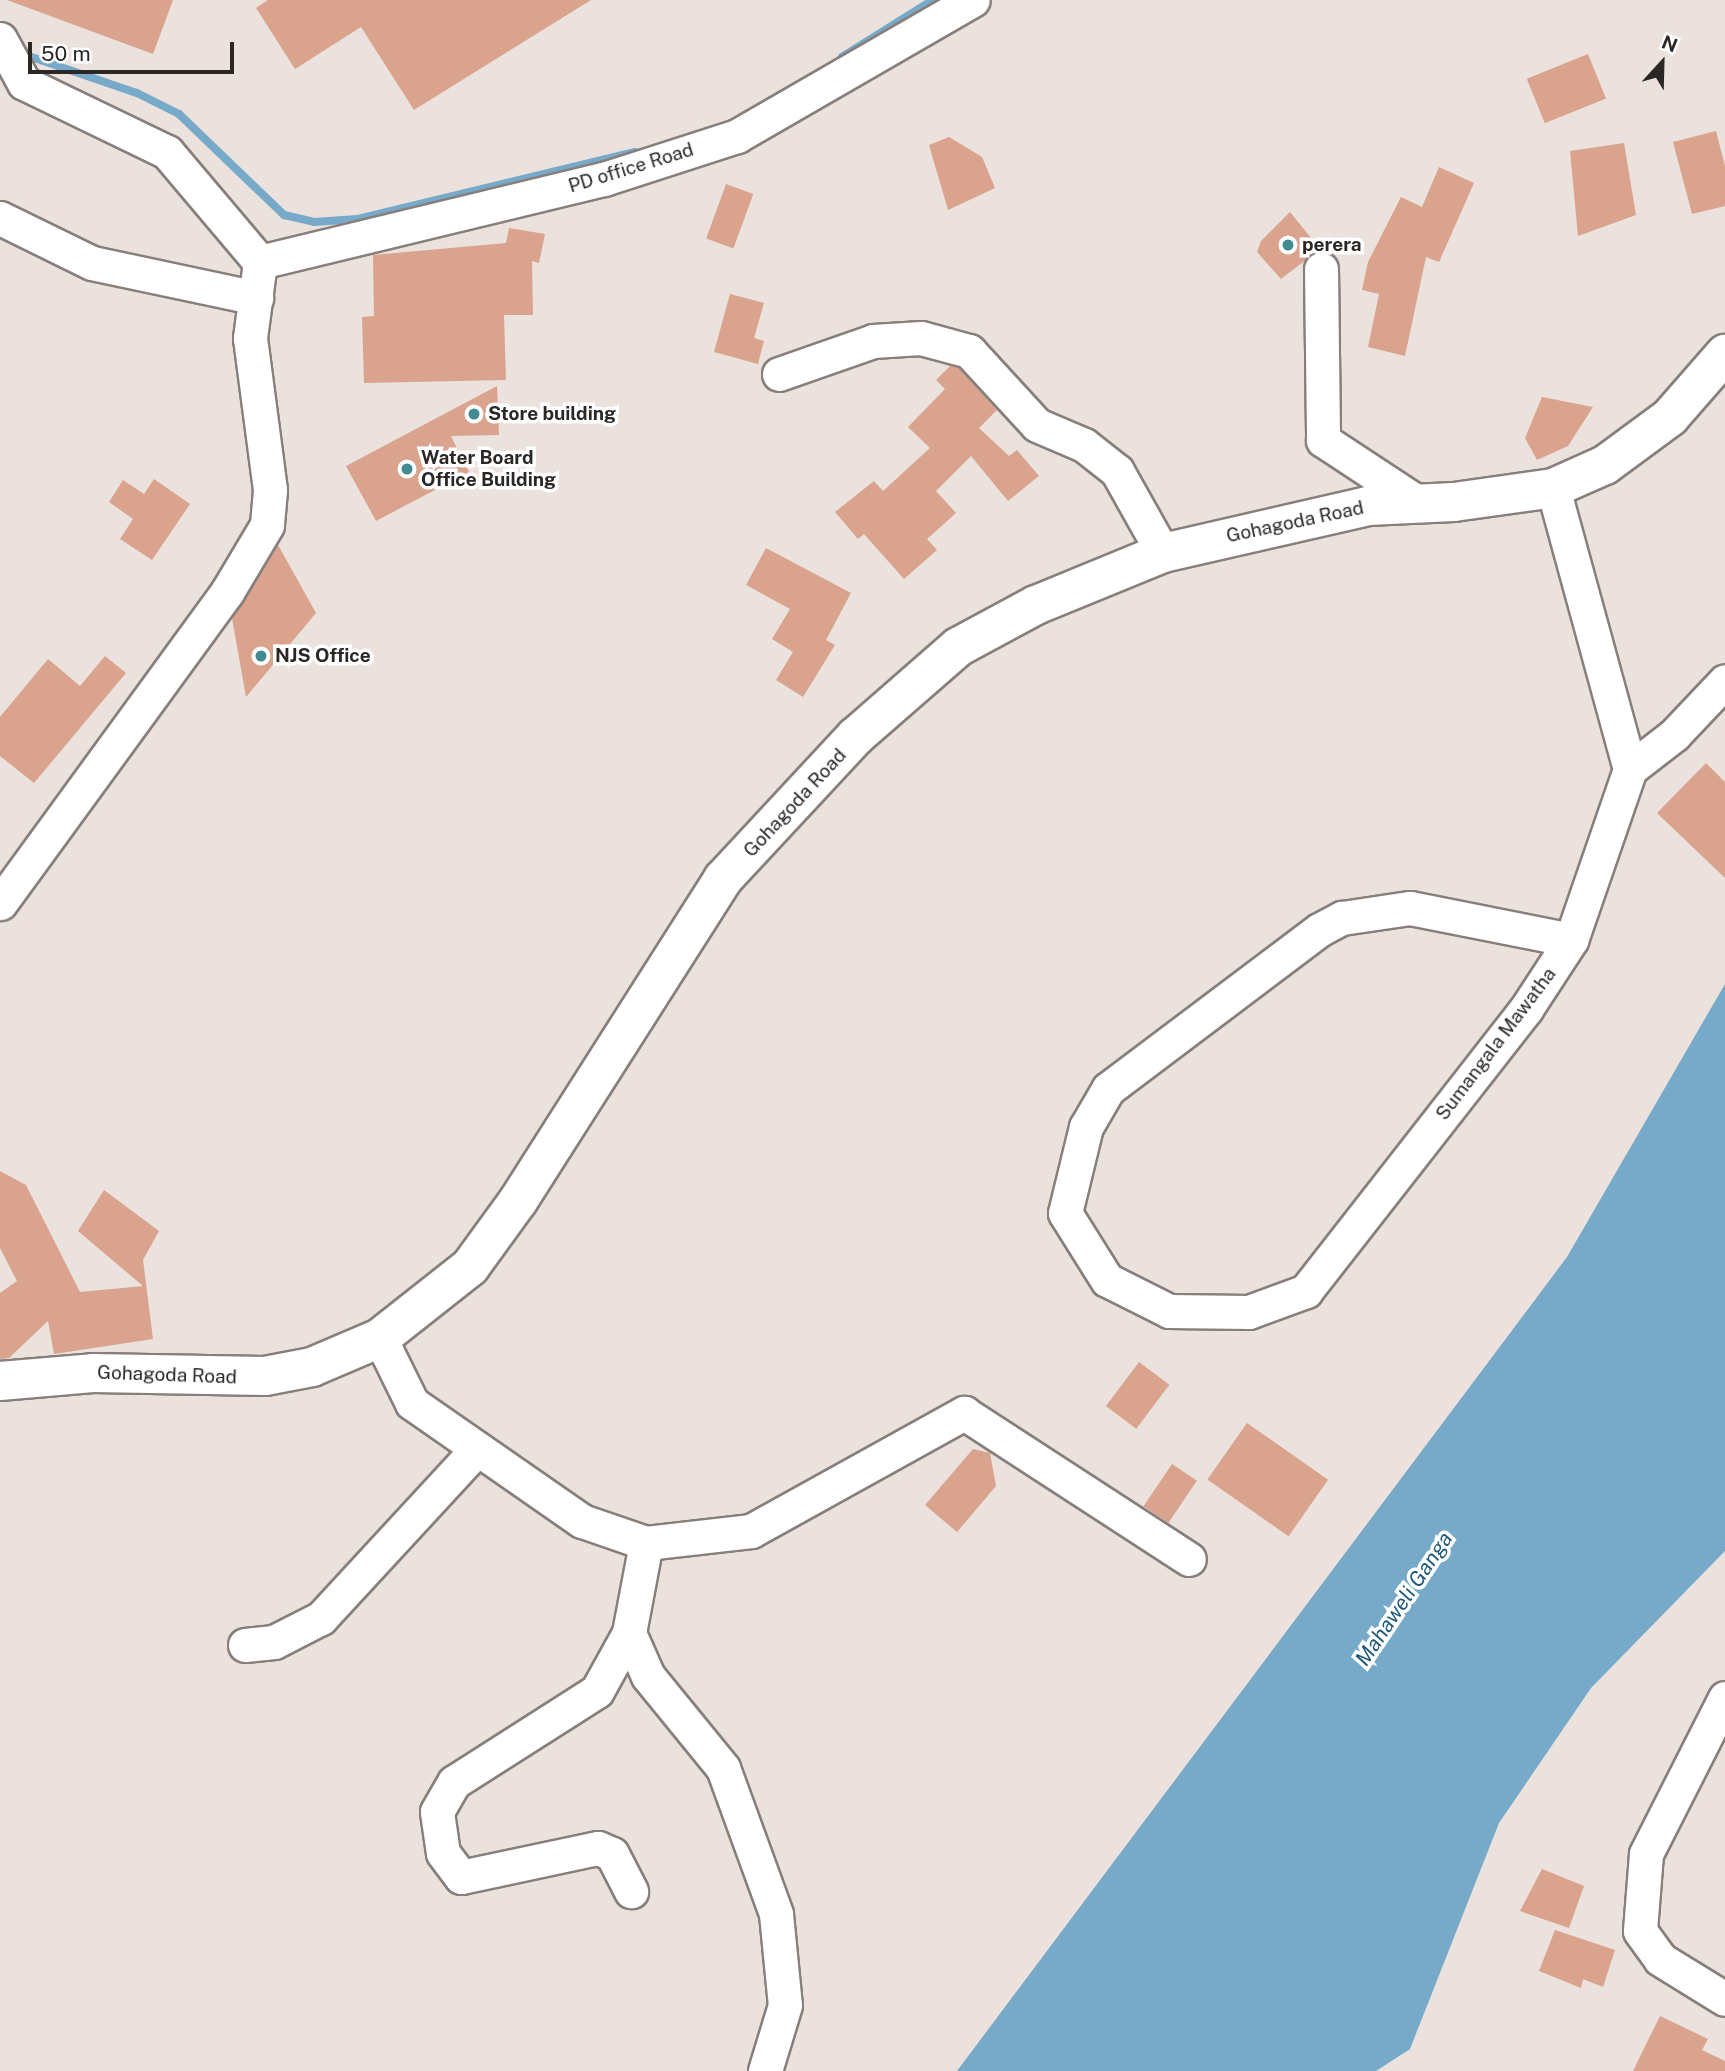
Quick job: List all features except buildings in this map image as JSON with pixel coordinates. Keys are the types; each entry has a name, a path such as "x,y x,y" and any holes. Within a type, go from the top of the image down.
{"main road":[{"name":"Gohagoda Road","path":"0,1381 93,1373 265,1376 312,1367 380,1338 470,1266 564,1131 697,913 855,737 958,647 1036,605 1163,553 1289,521 1417,502 1553,488 1605,466 1670,417 1725,354"}],"street":[{"name":"PD office Road","path":"260,262 604,179 737,136 973,0"},
{"path":"0,39 24,83 167,152 260,262 250,338 270,491 267,525 226,592 0,903"},
{"path":"0,218 92,263 256,298"},
{"path":"1321,268 1322,440 1417,502"},
{"path":"779,374 873,341 920,338 969,351 1038,425 1084,445 1117,471 1163,553"},
{"path":"1553,488 1630,769 1674,735 1725,681"},
{"name":"Sumangala Mawatha","path":"1571,940 1410,908 1342,918 1319,930 1108,1089 1086,1127 1065,1213 1107,1280 1170,1311 1249,1312 1306,1291 1526,1009 1571,940 1630,769"},
{"path":"380,1338 412,1404 582,1521 646,1544 751,1531 964,1413 1189,1559"},
{"path":"245,1644 274,1642 321,1618 476,1450"},
{"path":"631,1891 612,1854 598,1848 461,1877 443,1853 437,1812 454,1782 597,1691 629,1633 646,1544"},
{"path":"629,1633 648,1676 723,1768 776,1914 785,2005 765,2071"},
{"path":"1725,1698 1646,1854 1640,1931 1660,1959 1725,1999"}],"water":[{"name":"Mahaweli Ganga","path":"1725,984 1725,1551 1591,1688 1499,1823 1410,2049 1376,2071 957,2071 1567,1257"}],"waterway":[{"path":"842,57 933,0"},
{"path":"20,53 137,93 179,114 284,215 314,222 358,219 635,152"}],"place":[{"name":"perera","path":"1288,245"},
{"name":"Store building","path":"474,414"},
{"name":"Water Board Office Building","path":"407,469"},
{"name":"NJS Office","path":"261,656"}]}
